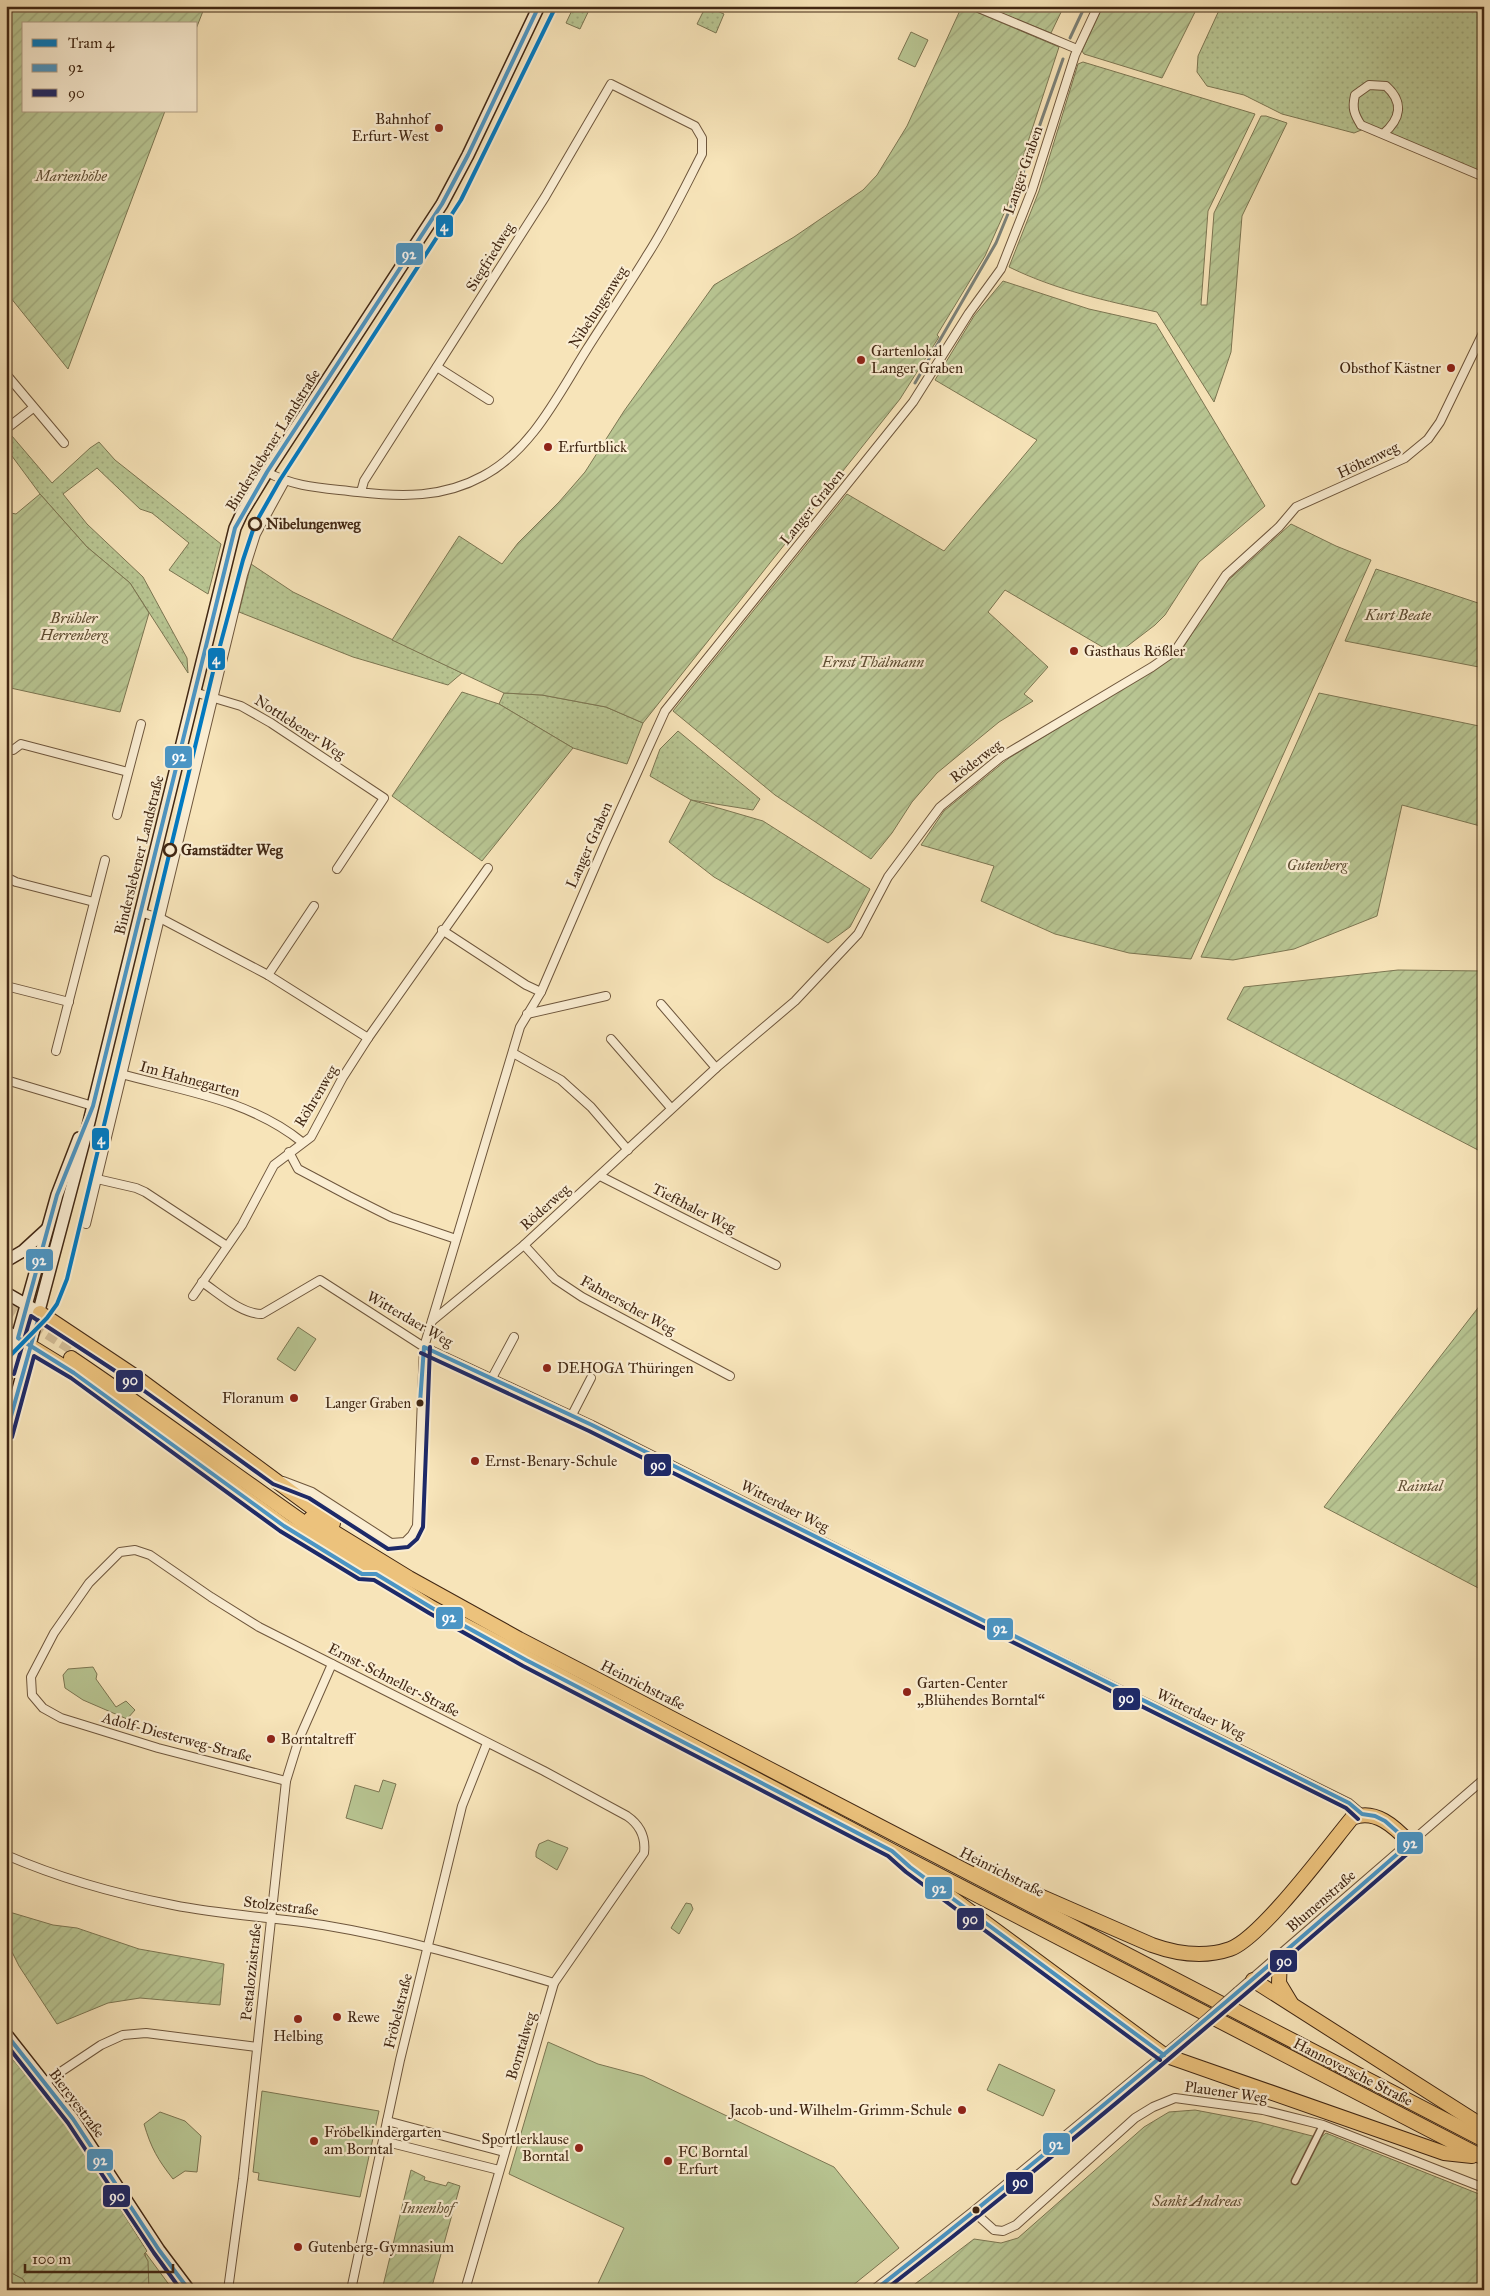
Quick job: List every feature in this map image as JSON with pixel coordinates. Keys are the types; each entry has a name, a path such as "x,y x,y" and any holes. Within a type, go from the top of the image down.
{"highway":[{"path":"40,1313 136,1378 276,1479 380,1568"},
{"path":"30,1346 74,1373 284,1526 362,1574 380,1568"},
{"name":"Heinrichstraße","path":"74,1355 380,1568 432,1608 526,1660 1208,2016"},
{"name":"Heinrichstraße","path":"380,1568 1221,2003"},
{"path":"965,1872 980,1870 1152,1945 1172,1952 1200,1955 1231,1949 1248,1938 1268,1919 1352,1818 1362,1814 1375,1816 1385,1821 1410,1843"},
{"path":"892,1852 910,1868 1164,2055 1444,2152 1483,2158"},
{"path":"1280,1957 1279,1983 1293,2005"},
{"path":"1253,1980 1484,2127"},
{"name":"Hannoversche Straße","path":"1221,2003 1484,2140"},
{"name":"Hannoversche Straße","path":"1208,2016 1483,2158"}],"main road":[{"name":"Binderslebener Landstraße","path":"6,1435 40,1313 93,1106 228,555 242,513 442,204 476,139 539,6"},
{"name":"Binderslebener Landstraße","path":"6,1377 62,1179 93,1106"},
{"path":"6,1261 24,1251 48,1228"},
{"path":"6,1293 40,1313"},
{"path":"6,1331 30,1346"},
{"name":"Biereyestraße","path":"6,2034 72,2119 149,2236 189,2290"}],"street":[{"path":"974,6 1077,49"},
{"name":"Langer Graben","path":"276,1479 312,1492 391,1543 405,1542 412,1536 417,1526 424,1347 520,1027 541,992 665,711 914,402 969,313 1001,269 1032,190 1077,49 1098,6"},
{"name":"Siegfriedweg","path":"361,492 364,481 545,197 612,84 663,109"},
{"path":"1383,134 1391,127 1399,106 1397,99 1386,86 1369,85 1355,95 1352,106 1360,125 1484,177"},
{"name":"Nibelungenweg","path":"267,472 295,485 412,495 448,492 485,476 512,456 528,438 647,256 702,154 702,138 695,126 663,109"},
{"name":"Höhenweg","path":"1289,515 1296,507 1386,468 1418,450 1440,422 1484,331"},
{"path":"437,367 488,400"},
{"path":"6,374 64,443"},
{"path":"6,429 33,408"},
{"path":"86,1224 246,562 256,534 285,481"},
{"name":"Röderweg","path":"432,1321 524,1245 671,1108 795,1001 858,934 888,877 940,807 1001,757 1152,667 1175,651 1226,575 1289,515"},
{"name":"Nottlebener Weg","path":"194,692 241,706 271,723 384,798 337,869"},
{"path":"117,815 141,724"},
{"path":"6,748 14,750 22,744 128,772"},
{"path":"56,1051 105,860"},
{"name":"Röhrenweg","path":"193,1296 242,1225 274,1165 311,1137 343,1077 368,1038 442,930 488,868"},
{"path":"6,877 16,882 94,902"},
{"path":"268,975 314,906"},
{"path":"140,912 160,918 268,975 368,1038"},
{"path":"442,930 526,985 541,992"},
{"path":"6,986 69,1002"},
{"path":"527,1014 606,996"},
{"path":"661,1004 716,1068"},
{"path":"611,1039 671,1108"},
{"path":"513,1053 561,1080 591,1107 628,1150"},
{"name":"Im Hahnegarten","path":"121,1074 234,1103 289,1131 302,1142"},
{"path":"6,1080 93,1106"},
{"path":"289,1152 298,1169 349,1196 391,1217 456,1239"},
{"name":"Tiefthaler Weg","path":"600,1176 776,1265"},
{"path":"97,1179 146,1192 227,1246"},
{"name":"Fahnerscher Weg","path":"524,1245 555,1279 582,1297 730,1376"},
{"name":"Witterdaer Weg","path":"202,1282 244,1310 252,1314 262,1314 320,1280 424,1347 572,1415 1349,1802 1362,1814"},
{"path":"492,1378 514,1337"},
{"path":"572,1415 591,1378"},
{"name":"Ernst-Schneller-Straße","path":"135,1550 150,1555 211,1598 259,1627 627,1816 634,1820 642,1831"},
{"name":"Adolf-Diesterweg-Straße","path":"135,1550 120,1552 89,1583 54,1634 31,1677 32,1694 43,1708 61,1718 158,1748 286,1781"},
{"name":"Pestalozzistraße","path":"228,2290 243,2179 286,1781 298,1739 332,1664"},
{"name":"Fröbelstraße","path":"351,2290 387,2121 462,1806 487,1743"},
{"name":"Blumenstraße","path":"875,2290 974,2212 1195,2030 1484,1779"},
{"name":"Borntalweg","path":"465,2290 554,1983 644,1853 645,1843 642,1831"},
{"name":"Stolzestraße","path":"6,1855 30,1866 102,1889 173,1906 347,1929 430,1946 554,1983"},
{"path":"44,2083 101,2045 123,2035 146,2033 257,2047"},
{"name":"Plauener Weg","path":"974,2212 994,2230 1003,2230 1016,2225 1135,2118 1153,2107 1175,2098 1263,2110 1323,2125 1484,2188"},
{"path":"387,2121 504,2152"},
{"path":"1295,2181 1323,2125"},
{"path":"383,2141 499,2170"}],"green space":[{"name":"Marienhöhe","path":"6,6 205,6 198,24 198,22 22,22 22,112 165,112 68,369 6,292"},
{"path":"574,6 591,6 580,29 566,23"},
{"path":"706,6 724,14 716,33 697,24"},
{"path":"962,6 1059,47 1006,209 985,256 937,335 939,337 900,399 643,723 606,707 542,695 504,693 392,640 459,536 502,564 518,543 559,502 585,472 624,411 714,285 794,237 863,190 877,175 907,126"},
{"path":"983,6 1064,6 1051,33"},
{"path":"1103,6 1198,6 1162,78 1084,54 1082,51"},
{"path":"1221,6 1484,6 1484,173 1371,126 1354,133 1282,114 1244,95 1207,86 1197,72 1198,56"},
{"path":"911,32 928,40 915,67 898,59"},
{"path":"1083,62 1255,114 1208,211 1201,305 1207,305 1214,213 1261,116 1287,123 1242,216 1231,352 1214,402 1157,312 1100,299 1063,288 1009,267 1039,191 1078,64"},
{"name":"Ernst Thälmann","path":"1003,281 1089,309 1156,324 1265,506 1199,562 1165,615 1121,651 1111,652 1005,590 988,612 1048,667 1024,694 1033,701 999,722 937,773 912,802 892,833 871,859 775,795 673,711 847,494 944,551 1037,440 935,380 974,316"},
{"path":"6,429 52,483 99,442 115,460 221,544 208,594 169,570 189,543 152,513 140,509 97,468 63,494 87,524 143,577 187,658 188,673 130,583 87,547 40,494 6,448"},
{"name":"Brühler Herrenberg","path":"40,494 87,547 130,583 149,613 120,712 6,687 6,512 16,514"},
{"path":"1291,524 1336,546 1371,560 1191,959 1129,953 1055,934 981,901 994,866 921,845 944,811 1009,758 1179,654 1223,585"},
{"path":"251,564 293,592 462,673 448,685 353,657 239,612"},
{"name":"Kurt Beate","path":"1376,569 1484,605 1484,668 1345,641"},
{"path":"462,692 499,704 573,748 482,861 392,796"},
{"path":"504,693 542,695 606,707 643,723 627,764 573,748 499,704"},
{"name":"Gutenberg","path":"1319,693 1484,727 1484,827 1402,805 1377,916 1294,949 1233,960 1201,957"},
{"path":"678,731 760,799 753,810 691,800 650,776 660,749"},
{"path":"691,800 763,821 870,889 850,927 828,943 714,877 669,842"},
{"path":"1398,970 1484,971 1484,1129 1478,1150 1227,1019 1244,987"},
{"name":"Raintal","path":"1484,1300 1484,1591 1324,1507"},
{"path":"298,1327 316,1339 295,1371 277,1359"},
{"path":"93,1667 97,1674 96,1679 116,1707 126,1701 135,1710 127,1719 83,1700 65,1688 63,1675 68,1669"},
{"path":"383,1780 396,1784 382,1829 346,1818 355,1785 379,1792"},
{"path":"548,1840 568,1848 557,1870 536,1857 539,1844"},
{"path":"686,1903 691,1904 693,1909 679,1934 671,1928"},
{"path":"6,1911 53,1925 77,1928 139,1949 224,1964 220,2005 140,1998 108,2003 57,2024 19,1966 6,1940"},
{"name":"FC Borntal Erfurt","path":"548,2042 598,2064 643,2076 834,2167 899,2248 847,2290 595,2290 624,2228 509,2174"},
{"path":"6,2051 60,2117 147,2251 144,2254 148,2261 149,2290 29,2290 23,2279 6,2270"},
{"path":"999,2064 1055,2090 1043,2116 987,2090"},
{"name":"Fröbelkindergarten am Borntal","path":"262,2091 379,2111 360,2197 258,2180 259,2173 253,2172"},
{"name":"Sankt Andreas","path":"1195,2110 1258,2122 1320,2138 1326,2133 1484,2196 1484,2290 907,2290 974,2239 1001,2243 1018,2238 1144,2127 1169,2112"},
{"path":"160,2112 185,2121 201,2136 197,2172 185,2171 173,2179 159,2160 149,2140 144,2124"},
{"name":"Innenhof","path":"411,2170 425,2177 424,2180 446,2186 448,2182 460,2186 431,2290 382,2290"},
{"path":"145,2252 173,2290 149,2290"},
{"path":"6,2270 23,2279 29,2290 6,2290"}],"waterway":[{"path":"1070,38 1085,6"},
{"path":"915,383 996,243 1012,204 1063,59"}],"tunnel":[{"path":"6,1307 76,1352"}],"tram line":[{"name":"4","path":"6,1360 47,1318 57,1304 67,1279 213,672 243,560 255,524 280,480 461,200 556,6"}],"transit line":[{"name":"92","path":"539,6 468,155 442,204 267,472 235,528 93,1106 57,1195 18,1338 74,1373 284,1526 362,1574 376,1574 432,1608 526,1660 892,1851 910,1867 1164,2055"},
{"name":"90","path":"14,1374 31,1316 132,1382 273,1484 309,1498 388,1549 408,1547 417,1539 423,1527 430,1347"},
{"name":"92","path":"6,1434 38,1320"},
{"name":"92","path":"420,1403 424,1347 592,1425 1349,1803 1362,1814 1375,1816 1385,1821 1410,1843 1146,2070 875,2290"},
{"name":"90","path":"421,1353 589,1431 1346,1808 1358,1819"},
{"name":"90","path":"12,1437 34,1356 71,1378 280,1531 359,1579 374,1580 523,1666 888,1856 906,1872 1160,2060"},
{"name":"90","path":"885,2290 1153,2072 1414,1848"},
{"name":"92","path":"6,2034 73,2119 159,2250 189,2290"},
{"name":"90","path":"6,2044 68,2123 154,2253 181,2290"}],"place":[{"name":"Bahnhof Erfurt-West","path":"439,128"},
{"name":"Gartenlokal Langer Graben","path":"861,360"},
{"name":"Obsthof Kästner","path":"1451,368"},
{"name":"Erfurtblick","path":"548,447"},
{"name":"Nibelungenweg","path":"255,524"},
{"name":"Gasthaus Rößler","path":"1074,651"},
{"name":"Gamstädter Weg","path":"170,850"},
{"name":"DEHOGA Thüringen","path":"547,1368"},
{"name":"Floranum","path":"294,1398"},
{"name":"Langer Graben","path":"420,1403"},
{"name":"Ernst-Benary-Schule","path":"475,1461"},
{"name":"Garten-Center „Blühendes Borntal“","path":"907,1692"},
{"name":"Borntaltreff","path":"271,1739"},
{"name":"Rewe","path":"337,2017"},
{"name":"Helbing","path":"298,2019"},
{"name":"Jacob-und-Wilhelm-Grimm-Schule","path":"962,2110"},
{"name":"Fröbelkindergarten am Borntal","path":"314,2141"},
{"name":"Sportlerklause Borntal","path":"579,2148"},
{"name":"FC Borntal Erfurt","path":"668,2161"},
{"name":"Gutenberg-Gymnasium","path":"298,2247"}]}
